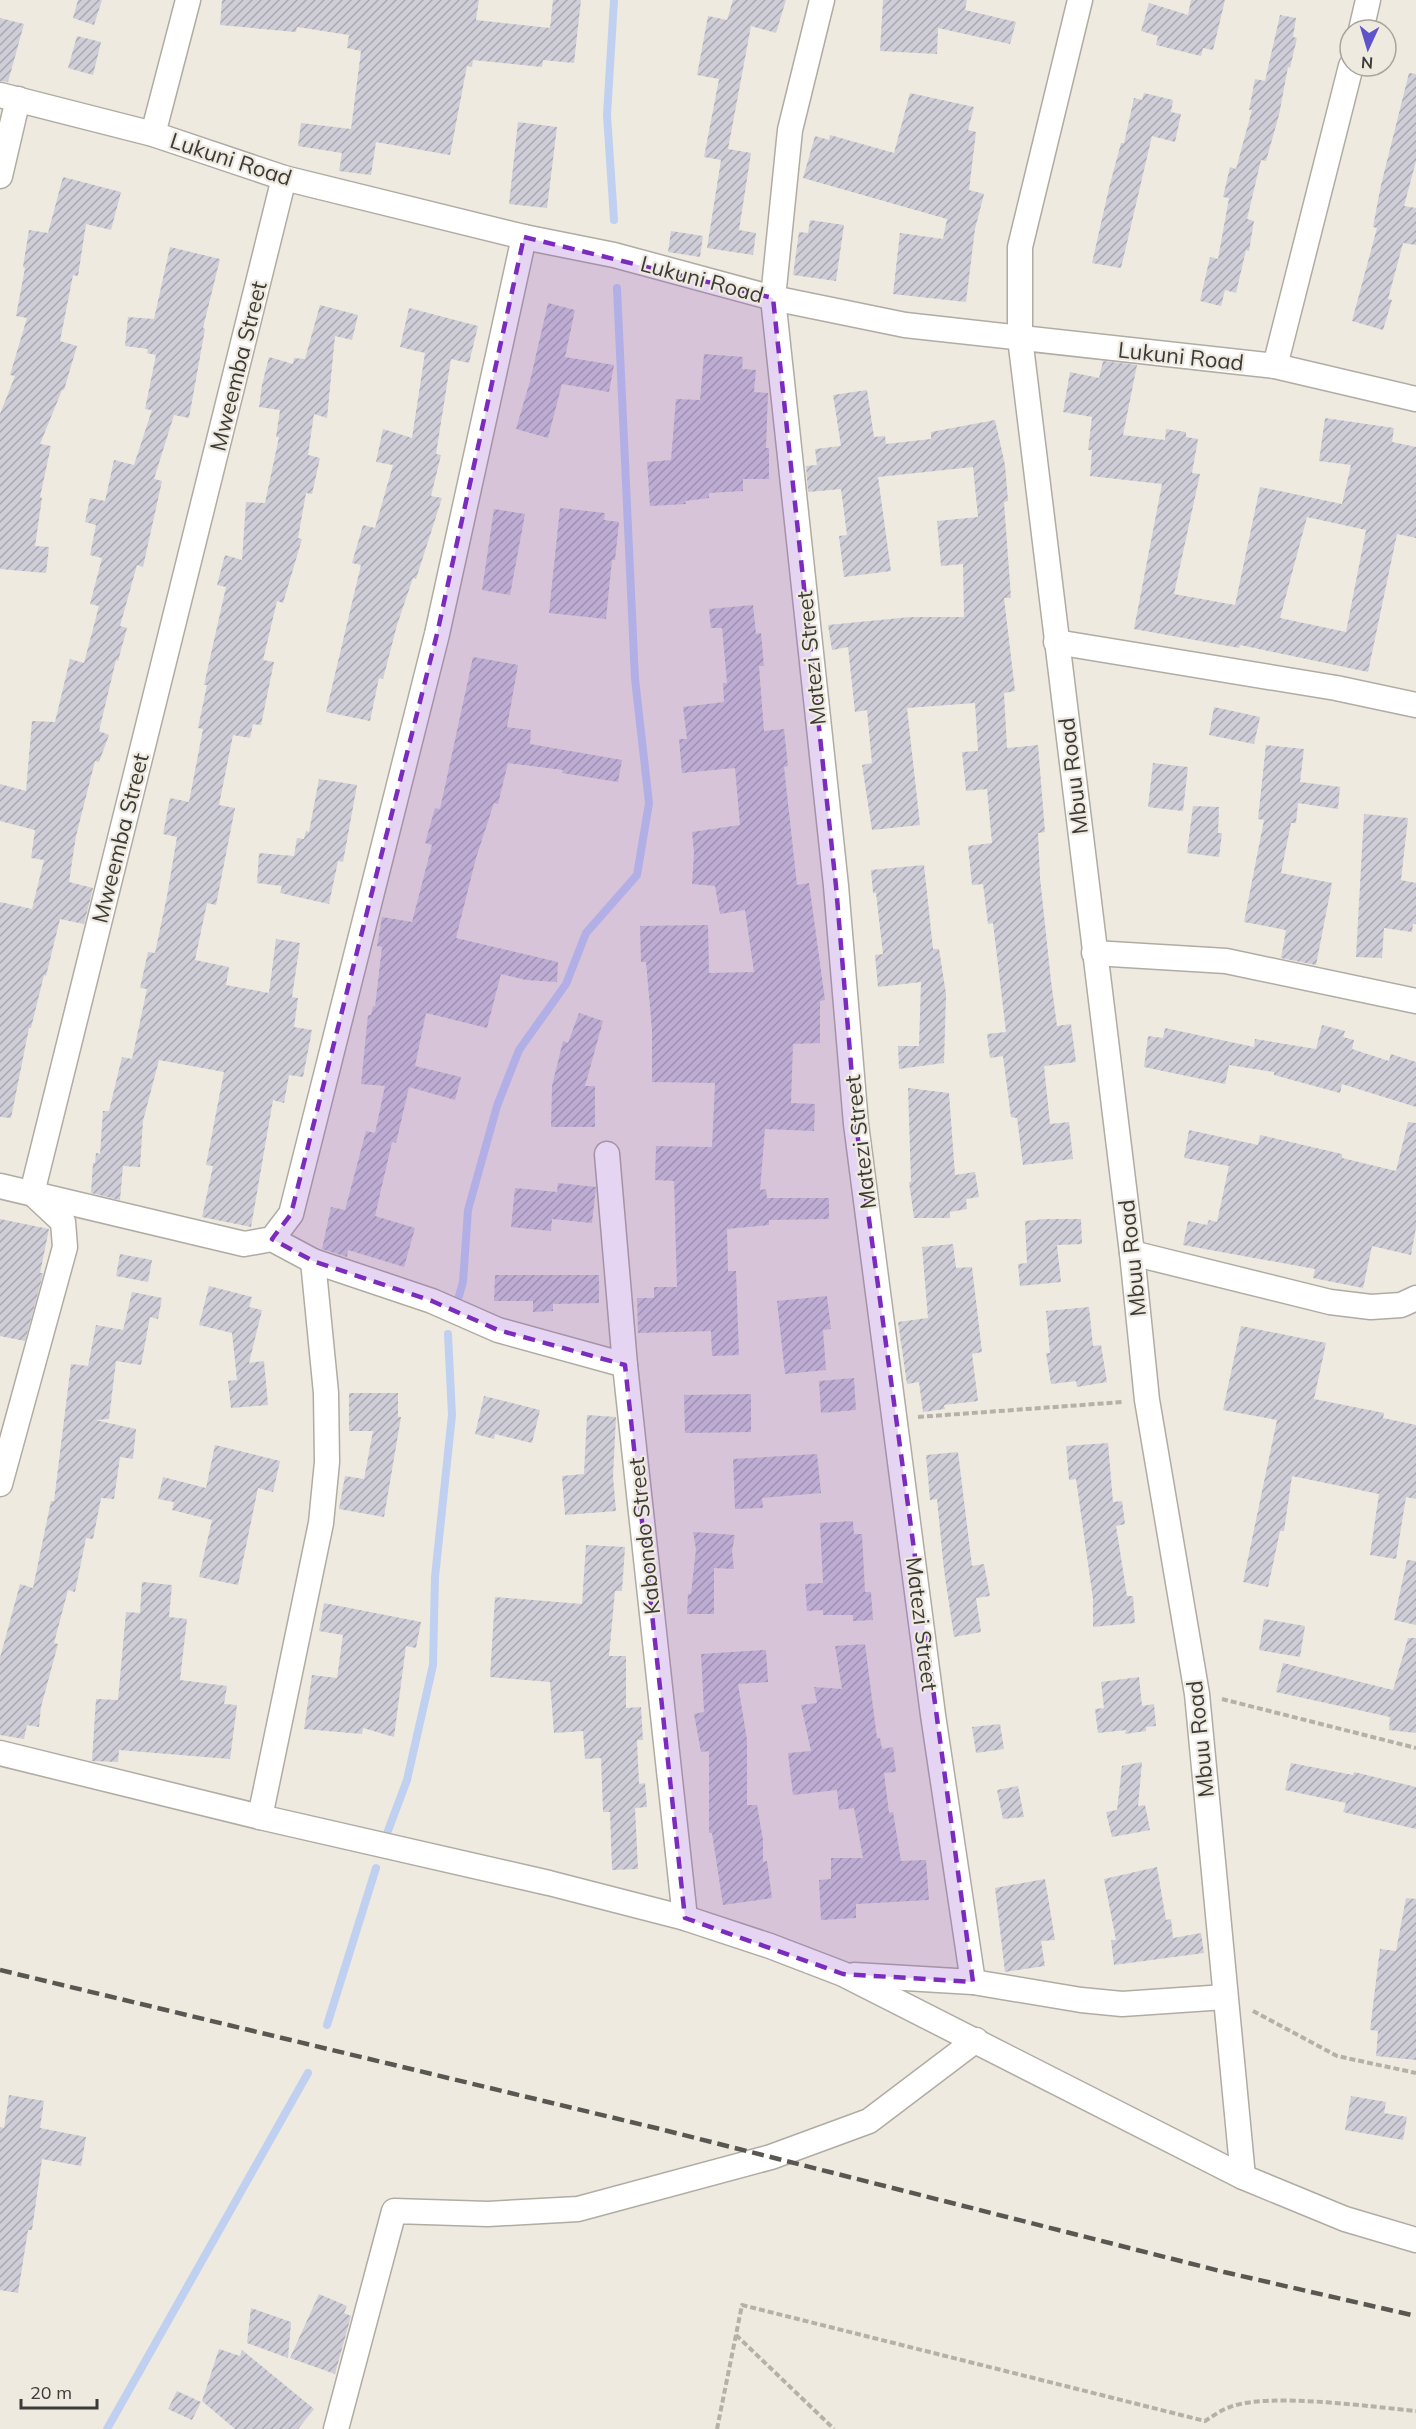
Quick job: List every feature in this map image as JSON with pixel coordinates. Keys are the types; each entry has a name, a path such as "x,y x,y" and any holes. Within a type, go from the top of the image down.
{"street":[{"path":"153,134 188,0"},
{"name":"Matezi Street","path":"822,0 790,130 773,298 836,886 856,1124 933,1715 973,1982"},
{"name":"Mbuu Road","path":"1080,0 1020,247 1020,338 1148,1400 1197,1694 1243,2177"},
{"path":"1363,18 1368,0"},
{"path":"1275,366 1348,78"},
{"path":"0,176 9,97"},
{"name":"Lukuni Road","path":"9,97 153,134 284,178 524,237 614,255 773,298 905,326 1275,366 1416,399"},
{"name":"Mweemba Street","path":"32,1193 284,178"},
{"path":"272,1239 291,1214 368,909 436,634 524,237"},
{"path":"1056,642 1325,686 1416,705"},
{"path":"1094,952 1226,961 1416,1001"},
{"name":"Kabondo Street","path":"607,1154 625,1365 685,1918"},
{"path":"0,1186 244,1244 272,1239 313,1261 432,1301 498,1330 625,1365"},
{"path":"0,1484 65,1247 63,1222 32,1193"},
{"path":"1132,1253 1330,1302 1371,1307 1401,1305 1416,1298"},
{"path":"260,1817 321,1522 327,1462 326,1393 313,1261"},
{"path":"0,1753 260,1817 549,1883 685,1918 843,1974 1243,2177 1345,2219 1416,2240"},
{"path":"843,1974 973,1982 1081,2000 1122,2004 1225,1997"},
{"path":"336,2429 394,2211 488,2214 578,2209 771,2157 869,2121 976,2040"}],"path":[{"path":"896,1418 1148,1400"},
{"path":"1197,1694 1416,1748"},
{"path":"1225,1997 1337,2056 1416,2073"},
{"path":"717,2429 742,2305 1205,2421 1230,2406 1258,2402 1329,2403 1416,2411"},
{"path":"736,2335 834,2429"}],"highlighted area":[{"path":"524,237 773,298 836,886 856,1124 973,1982 843,1974 685,1918 625,1365 498,1330 432,1301 313,1261 272,1239 291,1214 437,634"}],"building":[{"path":"78,0 102,0 94,25 73,18"},
{"path":"222,0 479,0 476,20 550,28 553,0 581,0 574,63 543,60 542,67 473,60 472,67 467,66 450,155 376,142 371,175 339,171 342,153 298,146 301,123 351,129 361,51 347,48 349,35 297,27 296,32 220,25"},
{"path":"733,0 786,0 776,33 751,26 728,149 751,153 739,230 756,233 753,255 707,248 721,160 704,157 719,79 697,75 708,16 727,20"},
{"path":"883,0 967,0 965,10 1016,22 1010,44 938,28 937,54 880,51"},
{"path":"1191,0 1225,0 1213,50 1203,48 1201,56 1156,45 1158,36 1141,31 1149,3 1188,15"},
{"path":"1280,15 1296,18 1293,37 1297,38 1290,68 1288,67 1279,115 1266,161 1261,160 1247,219 1254,221 1249,251 1246,250 1236,293 1225,290 1221,306 1200,301 1210,257 1218,259 1229,198 1223,197 1230,167 1236,169 1252,110 1249,110 1255,79 1265,81"},
{"path":"0,18 24,24 8,82 0,81"},
{"path":"77,36 101,42 93,75 68,68"},
{"path":"1409,73 1416,74 1416,161 1404,206 1416,208 1416,245 1403,243 1388,299 1392,300 1383,330 1352,321 1377,228 1373,227 1381,185"},
{"path":"910,93 974,107 968,130 976,132 969,190 984,194 975,229 966,302 893,294 900,233 943,239 947,219 803,178 815,136 829,140 830,135 894,153"},
{"path":"1144,93 1173,100 1171,112 1181,114 1175,142 1152,136 1121,268 1092,263 1109,188 1121,143 1124,143 1134,98 1142,100"},
{"path":"518,122 557,127 547,208 509,204"},
{"path":"63,177 121,192 111,230 86,224 78,276 73,275 60,341 77,346 64,390 62,390 40,444 51,446 40,497 42,498 35,546 49,547 46,573 0,569 0,414 15,376 10,375 27,318 16,316 25,268 23,267 29,230 48,233"},
{"path":"810,220 844,225 836,281 793,275 799,232 808,233"},
{"path":"671,231 703,236 700,257 668,252"},
{"path":"170,247 220,259 203,328 205,329 189,418 174,415 154,479 162,481 143,567 137,565 120,626 127,628 118,661 116,660 99,731 109,735 99,762 95,761 76,836 69,882 93,888 84,924 60,919 46,976 44,975 31,1028 29,1028 11,1118 0,1117 0,902 32,909 44,860 31,858 35,830 0,821 0,784 26,791 32,721 55,722 70,659 84,663 99,606 90,604 102,558 90,555 96,525 85,522 90,498 105,501 114,460 134,465 152,410 145,409 156,355 147,353 148,349 125,346 128,317 154,319"},
{"path":"548,303 575,310 565,357 614,365 609,392 562,384 548,438 516,429"},
{"path":"320,305 358,315 352,340 335,336 327,418 314,414 308,455 320,458 312,494 306,493 298,538 302,539 283,603 277,601 263,660 274,662 261,725 253,724 250,738 233,735 219,805 235,808 216,905 207,903 195,960 229,967 226,985 269,993 276,939 300,943 292,997 298,998 294,1027 312,1030 303,1077 289,1075 284,1103 273,1100 251,1227 202,1217 213,1166 206,1165 224,1072 159,1060 143,1121 140,1167 123,1166 120,1200 91,1193 93,1163 95,1163 96,1153 100,1154 103,1111 109,1111 122,1057 132,1059 147,989 140,988 148,952 155,953 177,837 163,834 170,798 189,802 203,729 198,728 207,685 204,685 226,587 217,585 225,555 242,560 246,502 265,503 279,437 276,437 280,410 259,407 269,357 293,364 294,358 305,359"},
{"path":"409,308 478,326 469,363 451,359 436,454 441,455 431,496 442,498 416,579 413,578 397,625 383,679 379,678 370,721 326,712 361,565 352,563 363,525 375,528 393,465 376,462 383,429 412,438 425,353 400,347"},
{"path":"704,354 743,357 742,369 756,370 754,392 768,393 766,448 769,448 769,479 743,479 743,491 709,493 709,498 685,501 686,504 650,506 647,462 671,460 676,399 700,400"},
{"path":"1103,361 1137,365 1123,435 1165,440 1166,429 1186,432 1186,437 1198,439 1192,473 1200,474 1174,594 1235,605 1260,487 1342,504 1351,465 1319,461 1325,418 1394,428 1392,442 1416,447 1416,538 1397,534 1368,672 1240,645 1239,648 1134,629 1162,484 1090,476 1092,450 1088,450 1092,417 1063,412 1070,372 1099,378","holes":["1307,517 1366,530 1346,632 1280,618"]},
{"path":"867,390 874,437 885,436 886,444 931,439 931,432 995,420 1005,465 1008,501 1004,502 1011,598 1004,598 1015,691 1004,693 1007,748 1038,745 1045,832 1038,833 1040,878 1051,981 1057,1026 1071,1024 1076,1062 1044,1066 1050,1124 1069,1122 1073,1159 1023,1165 1017,1118 1011,1117 1003,1056 990,1058 987,1034 1006,1032 993,923 988,924 983,884 972,885 968,846 992,843 987,789 966,791 962,752 978,751 975,703 907,708 920,825 872,830 862,765 872,763 867,710 855,712 848,647 832,650 828,625 911,617 964,617 963,564 941,566 937,521 978,517 973,467 878,477 891,571 844,577 839,536 847,535 841,489 808,492 806,466 817,465 815,449 841,446 833,395"},
{"path":"560,508 605,513 604,520 619,522 615,560 612,560 606,619 549,613"},
{"path":"494,509 525,514 510,595 482,590"},
{"path":"753,605 756,634 761,633 764,666 759,666 764,731 784,729 788,766 784,767 797,885 809,883 825,1000 820,1001 820,1043 793,1044 791,1103 815,1104 814,1131 765,1129 760,1190 766,1189 767,1198 829,1198 829,1219 769,1220 769,1225 727,1229 728,1271 736,1271 739,1355 712,1356 711,1331 638,1333 637,1298 654,1298 654,1287 677,1287 674,1181 655,1180 656,1146 712,1147 715,1083 652,1082 652,1030 646,962 641,962 640,926 708,925 709,973 754,972 745,910 720,914 715,886 692,884 694,853 692,832 740,825 735,768 682,773 679,739 687,739 683,707 724,702 723,683 727,683 722,628 711,628 709,609"},
{"path":"473,657 518,665 507,727 531,730 530,744 622,760 618,782 562,773 563,770 508,763 498,804 494,803 476,858 456,938 558,962 557,982 526,980 501,974 487,1028 426,1013 415,1066 461,1077 455,1100 409,1087 396,1143 392,1142 375,1216 415,1228 404,1267 348,1250 347,1257 322,1249 331,1207 345,1210 366,1131 375,1133 385,1086 361,1084 368,1015 371,1015 373,1006 375,1007 382,947 377,946 382,917 412,922 432,845 425,843 435,808 440,809"},
{"path":"1214,707 1260,717 1254,744 1209,735"},
{"path":"1266,745 1304,749 1300,782 1340,787 1338,809 1298,803 1296,823 1291,823 1281,873 1332,883 1316,965 1281,958 1286,930 1244,922 1264,820 1258,819"},
{"path":"1153,763 1188,767 1183,811 1148,807"},
{"path":"319,779 357,785 343,862 338,861 329,904 280,893 282,886 257,883 259,853 294,856 297,838 304,839 306,831 309,832"},
{"path":"1193,806 1219,807 1218,833 1222,833 1219,857 1187,853"},
{"path":"1364,814 1408,818 1401,880 1416,883 1416,924 1413,924 1412,932 1384,928 1382,958 1356,957"},
{"path":"924,865 933,949 939,949 946,994 944,1063 899,1069 898,1046 919,1046 921,982 878,987 875,955 883,954 871,870"},
{"path":"579,1013 603,1021 585,1086 595,1086 595,1127 551,1127 552,1086 563,1041 568,1043"},
{"path":"1322,1025 1345,1031 1343,1037 1354,1040 1352,1049 1389,1061 1391,1054 1416,1062 1416,1107 1342,1084 1340,1093 1274,1075 1274,1072 1229,1065 1225,1084 1144,1067 1148,1036 1163,1038 1165,1028 1254,1047 1255,1039 1316,1049"},
{"path":"908,1088 949,1093 955,1175 975,1172 979,1197 966,1199 967,1209 950,1212 950,1218 914,1218 909,1182 911,1182"},
{"path":"1408,1122 1416,1123 1416,1227 1411,1255 1372,1246 1363,1288 1313,1278 1315,1269 1183,1245 1188,1221 1207,1225 1209,1220 1217,1222 1229,1166 1184,1158 1189,1130 1258,1145 1260,1135 1342,1154 1342,1158 1396,1171"},
{"path":"558,1183 596,1187 592,1223 552,1219 551,1231 511,1227 515,1188 557,1192"},
{"path":"0,1219 49,1229 40,1273 43,1273 42,1278 25,1341 0,1336"},
{"path":"1081,1219 1082,1244 1057,1245 1061,1282 1020,1286 1018,1264 1027,1263 1025,1221"},
{"path":"953,1244 956,1268 972,1267 982,1352 972,1354 978,1401 944,1405 945,1409 923,1412 919,1382 907,1384 898,1322 928,1318 922,1247"},
{"path":"120,1254 152,1260 148,1282 116,1276"},
{"path":"495,1275 599,1275 599,1303 553,1304 553,1311 533,1312 533,1301 494,1301"},
{"path":"209,1286 252,1297 249,1307 262,1310 249,1363 264,1361 268,1405 231,1408 228,1381 237,1380 232,1333 199,1325"},
{"path":"132,1292 162,1298 158,1319 150,1317 141,1365 116,1361 109,1419 95,1420 136,1429 133,1459 120,1457 114,1499 101,1498 93,1539 86,1538 75,1592 68,1590 54,1643 58,1644 41,1707 39,1727 27,1725 24,1739 0,1735 0,1658 20,1584 33,1588 51,1501 54,1501 71,1364 88,1366 96,1325 123,1330"},
{"path":"827,1296 831,1329 823,1330 826,1370 785,1374 777,1301"},
{"path":"1089,1307 1093,1346 1101,1345 1107,1382 1077,1387 1076,1381 1051,1384 1046,1353 1050,1353 1046,1311"},
{"path":"1241,1326 1326,1343 1314,1399 1384,1413 1383,1418 1416,1425 1416,1499 1406,1497 1396,1559 1370,1555 1379,1494 1292,1476 1284,1531 1280,1531 1268,1587 1243,1582 1277,1420 1223,1410"},
{"path":"854,1378 856,1410 821,1413 819,1381"},
{"path":"349,1393 398,1393 398,1417 401,1417 384,1517 339,1509 345,1476 364,1479 373,1431 349,1431"},
{"path":"751,1394 751,1432 685,1433 684,1395"},
{"path":"484,1396 540,1410 532,1443 495,1434 494,1439 475,1434"},
{"path":"587,1415 616,1417 613,1477 616,1511 565,1515 562,1476 584,1474"},
{"path":"1108,1443 1113,1502 1122,1501 1125,1524 1116,1526 1127,1596 1133,1596 1135,1623 1093,1627 1093,1599 1076,1479 1069,1480 1066,1446"},
{"path":"215,1445 280,1461 273,1492 258,1488 238,1585 199,1577 212,1520 172,1510 174,1502 158,1499 163,1477 206,1488"},
{"path":"958,1452 972,1566 984,1564 990,1596 976,1598 981,1632 954,1637 937,1499 930,1500 926,1455"},
{"path":"817,1454 821,1493 762,1498 763,1508 735,1509 733,1459"},
{"path":"853,1521 854,1534 862,1534 865,1592 871,1592 873,1620 853,1621 853,1615 823,1615 823,1610 807,1611 805,1584 823,1583 820,1523"},
{"path":"693,1532 735,1535 732,1551 734,1569 714,1568 714,1614 687,1614 696,1549"},
{"path":"586,1545 625,1547 622,1591 615,1591 609,1656 626,1656 626,1708 641,1707 643,1740 637,1740 639,1784 645,1783 647,1807 635,1808 638,1869 612,1870 610,1812 603,1812 601,1758 585,1759 583,1731 554,1733 550,1682 490,1677 495,1597 582,1604"},
{"path":"1407,1560 1416,1561 1416,1625 1394,1620"},
{"path":"142,1582 172,1585 169,1617 187,1619 180,1680 227,1686 224,1704 237,1705 230,1759 119,1750 118,1762 92,1761 96,1699 118,1700 126,1612 140,1613"},
{"path":"324,1603 421,1622 416,1648 406,1646 394,1737 363,1728 362,1734 304,1729 312,1675 337,1678 343,1635 319,1631"},
{"path":"1264,1619 1305,1626 1300,1657 1259,1650"},
{"path":"1408,1638 1416,1638 1416,1733 1389,1730 1390,1717 1276,1692 1283,1663 1393,1690"},
{"path":"865,1644 877,1738 880,1738 882,1749 893,1747 896,1772 884,1773 889,1813 893,1812 901,1861 926,1860 929,1900 856,1904 856,1918 821,1920 819,1880 831,1879 831,1858 863,1858 854,1808 839,1810 837,1790 793,1795 788,1753 811,1751 801,1705 817,1703 814,1687 842,1689 835,1646"},
{"path":"766,1650 768,1682 738,1684 747,1740 747,1805 757,1805 763,1840 763,1862 767,1861 772,1898 723,1905 712,1833 709,1833 709,1751 701,1752 694,1714 704,1712 701,1654"},
{"path":"1139,1677 1142,1706 1154,1704 1156,1726 1146,1727 1146,1731 1125,1734 1126,1730 1098,1733 1095,1709 1104,1708 1101,1682"},
{"path":"1000,1724 1004,1749 976,1753 972,1727"},
{"path":"1142,1762 1138,1806 1145,1805 1150,1830 1112,1837 1106,1812 1117,1810 1122,1766"},
{"path":"1291,1763 1353,1775 1354,1772 1416,1787 1416,1829 1343,1812 1346,1803 1285,1790"},
{"path":"1018,1786 1024,1817 1003,1819 997,1790"},
{"path":"1157,1867 1166,1920 1171,1919 1173,1938 1201,1933 1204,1953 1114,1965 1111,1940 1116,1940 1104,1879"},
{"path":"1045,1879 1055,1940 1041,1941 1045,1966 1005,1972 995,1888"},
{"path":"1406,1898 1416,1899 1416,2060 1376,2056 1378,2031 1370,2030 1380,1949 1396,1951"},
{"path":"9,2095 44,2101 40,2128 86,2137 81,2166 42,2159 32,2230 28,2230 18,2293 0,2290 0,2127 4,2128"},
{"path":"1351,2096 1386,2102 1384,2113 1407,2117 1403,2140 1345,2130"},
{"path":"319,2294 347,2306 344,2313 351,2316 335,2374 290,2358"},
{"path":"251,2308 291,2322 288,2358 247,2343"},
{"path":"219,2349 240,2356 242,2350 314,2409 298,2429 235,2429 202,2401"},
{"path":"177,2391 201,2402 192,2420 168,2409"}],"waterway":[{"path":"614,0 607,115 614,220"},
{"path":"459,1296 463,1282 468,1210 497,1106 519,1050 566,984 586,933 637,875 649,803 635,679 617,288"},
{"path":"386,1836 407,1780 433,1665 435,1577 452,1415 448,1334"},
{"path":"327,2025 376,1868"},
{"path":"107,2429 308,2073"}],"railway":[{"path":"0,1970 660,2129 1224,2272 1416,2316"}]}
